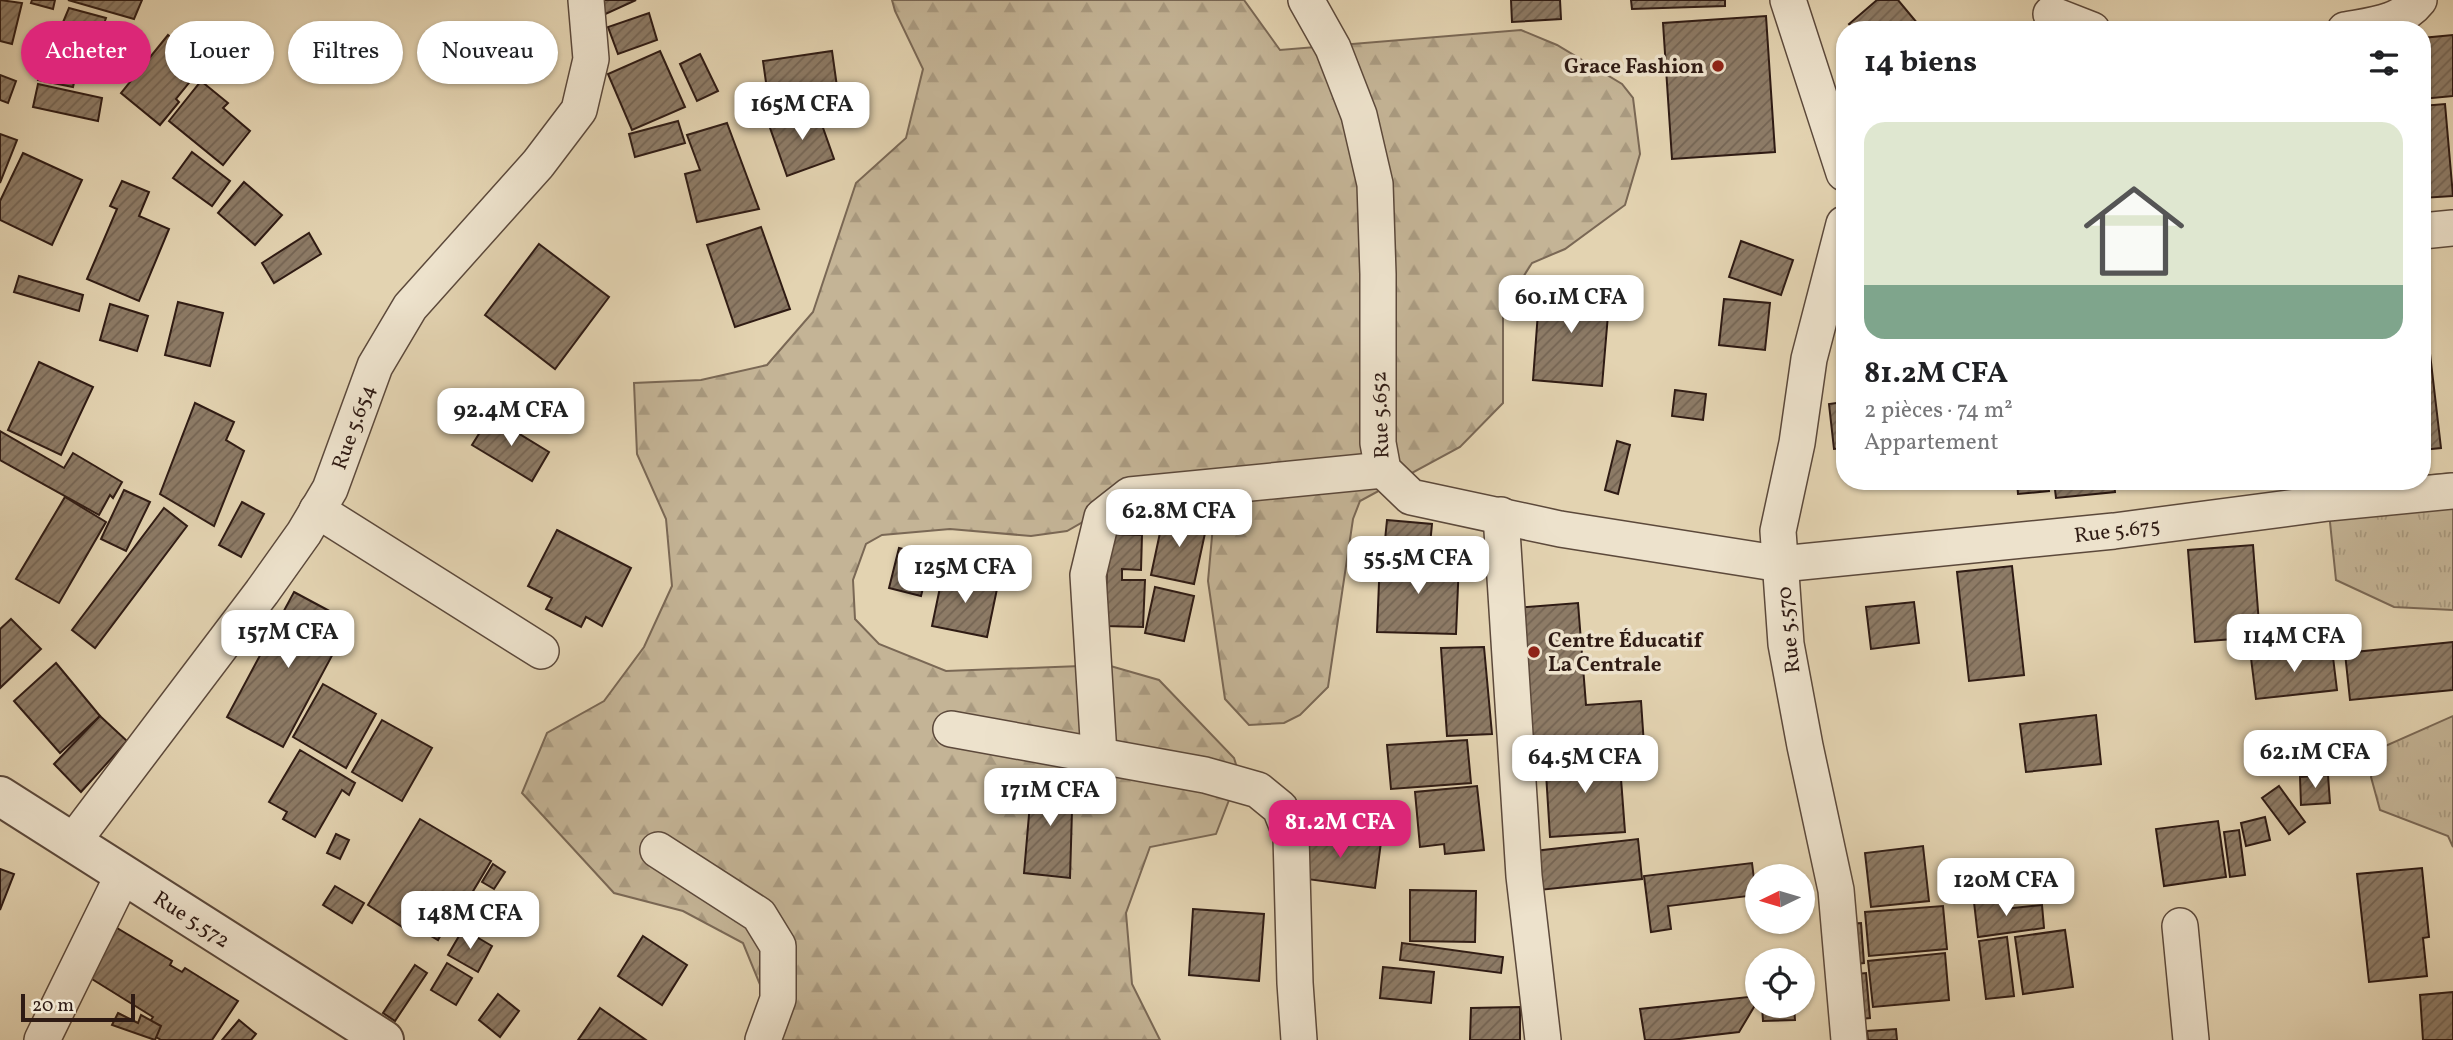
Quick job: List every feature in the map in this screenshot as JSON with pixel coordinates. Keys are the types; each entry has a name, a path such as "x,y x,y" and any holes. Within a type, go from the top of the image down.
{"street":[{"name":"Rue 5.654","path":"72,844 262,592 317,510 330,489 375,366 410,307 538,164 579,110 591,59 586,0"},
{"name":"Rue 5.652","path":"1306,0 1333,48 1359,115 1375,184 1378,443 1383,470 1411,497 1573,531 1781,564"},
{"path":"1788,0 1836,148"},
{"path":"2389,21 2413,8 2419,0"},
{"path":"2044,15 2063,21"},
{"path":"2431,230 2453,228"},
{"name":"Rue 5.570","path":"1836,289 1809,359 1797,443 1778,531 1786,643 1836,890 1849,1040"},
{"path":"1099,755 1088,575 1102,517 1130,495 1383,470"},
{"name":"Rue 5.675","path":"1781,564 2101,533 2328,503 2453,491"},
{"path":"317,510 541,651"},
{"path":"1501,515 1524,876 1543,1040"},
{"path":"951,729 1205,775 1258,790 1280,808 1291,836 1299,1040"},
{"name":"Rue 5.572","path":"0,796 365,1035"},
{"path":"658,850 758,915 778,946 778,999 763,1040"},
{"path":"42,1040 123,875"},
{"path":"2180,926 2191,1040"}],"green space":[{"path":"892,0 1244,0 1280,50 1521,30 1557,45 1622,84 1633,98 1640,154 1625,205 1565,249 1532,263 1503,309 1503,403 1460,447 1360,501 1353,519 1328,687 1300,715 1284,723 1249,725 1225,699 1208,581 1215,503 1130,495 1067,531 1031,536 950,529 882,535 866,544 853,580 855,619 879,644 946,671 1107,665 1159,680 1234,758 1239,774 1216,834 1150,847 1126,913 1132,984 1160,1040 771,1040 770,1009 743,943 683,911 614,893 522,793 547,733 604,701 644,647 672,586 666,519 637,454 634,383 701,380 767,365 813,312 856,183 906,138 923,69"},
{"path":"2453,473 2453,610 2394,607 2336,580 2328,503 2384,490 2431,490 2431,475"},
{"path":"2453,716 2453,847 2448,836 2380,810 2371,777 2383,747"}],"building":[{"path":"0,0 22,3 12,44 0,41"},
{"path":"32,0 55,0 53,9 31,3"},
{"path":"68,0 142,0 134,19"},
{"path":"591,0 636,0 599,17"},
{"path":"1511,0 1560,0 1561,19 1512,22"},
{"path":"1631,0 1725,0 1725,6 1632,9"},
{"path":"1877,0 1898,0 1916,21 1852,21"},
{"path":"69,8 106,18 105,21 64,21"},
{"path":"649,13 657,40 618,54 608,27"},
{"path":"1766,16 1775,152 1672,159 1663,23"},
{"path":"2453,35 2453,96 2431,98 2431,37"},
{"path":"165,39 165,84 188,84 176,99 179,102 160,125 121,93 128,84 151,84 151,56"},
{"path":"660,51 685,107 632,130 608,74"},
{"path":"832,51 839,101 770,111 763,61"},
{"path":"700,54 718,91 697,101 680,64"},
{"path":"0,75 16,81 8,103 0,100"},
{"path":"38,84 102,98 98,121 33,107"},
{"path":"199,84 205,84 228,103 223,108 250,131 223,165 169,121"},
{"path":"2445,104 2453,196 2431,197 2431,105"},
{"path":"816,108 834,159 787,176 769,125"},
{"path":"678,121 685,143 635,157 629,134"},
{"path":"727,123 759,209 697,222 685,174 700,170 687,135"},
{"path":"0,134 17,140 0,183"},
{"path":"192,152 230,181 212,206 173,178"},
{"path":"23,153 82,180 52,245 0,220 0,201"},
{"path":"122,181 149,192 139,216 169,229 139,301 87,279 117,209 110,206"},
{"path":"244,182 282,215 255,245 218,213"},
{"path":"761,227 790,309 735,327 707,245"},
{"path":"309,233 321,254 274,283 262,263"},
{"path":"1741,241 1793,260 1781,295 1729,277"},
{"path":"539,244 609,297 555,369 485,315"},
{"path":"19,276 83,295 79,311 14,292"},
{"path":"1540,285 1610,291 1602,386 1533,380"},
{"path":"1724,299 1770,303 1765,350 1719,345"},
{"path":"178,302 223,313 210,366 165,355"},
{"path":"110,304 148,316 137,351 100,340"},
{"path":"39,362 93,387 61,455 8,430"},
{"path":"2431,362 2441,448 2431,449"},
{"path":"1675,390 1706,394 1703,420 1672,416"},
{"path":"195,403 234,422 226,440 244,451 214,526 160,494"},
{"path":"1836,403 1836,449 1834,449 1829,404"},
{"path":"490,416 549,452 532,481 472,445"},
{"path":"0,431 64,468 73,453 122,482 113,498 110,495 99,515 0,460"},
{"path":"1617,441 1630,445 1618,494 1605,490"},
{"path":"124,490 150,502 126,551 101,539"},
{"path":"2018,490 2049,490 2049,491 2018,494"},
{"path":"2055,490 2115,490 2115,492 2056,498"},
{"path":"65,497 106,522 59,603 16,579"},
{"path":"242,502 264,514 241,557 219,545"},
{"path":"164,508 187,526 95,648 72,630"},
{"path":"1164,514 1207,524 1194,584 1151,575"},
{"path":"1387,520 1432,524 1430,545 1385,540"},
{"path":"557,530 631,568 602,626 586,617 581,627 546,609 552,598 528,586"},
{"path":"1108,534 1142,535 1141,570 1122,569 1122,580 1145,580 1143,627 1105,626"},
{"path":"2253,545 2260,637 2195,642 2188,550"},
{"path":"899,548 931,556 921,596 889,588"},
{"path":"1380,558 1459,561 1456,634 1377,632"},
{"path":"2012,566 2024,675 1969,681 1957,572"},
{"path":"943,573 998,584 987,637 932,626"},
{"path":"1155,587 1194,596 1184,641 1145,633"},
{"path":"294,592 350,622 283,747 227,717"},
{"path":"1914,602 1919,643 1871,649 1866,607"},
{"path":"1578,603 1586,705 1641,701 1644,745 1526,754 1514,608"},
{"path":"11,619 41,649 0,688 0,629"},
{"path":"2453,642 2453,690 2350,700 2345,653"},
{"path":"1484,647 1492,734 1447,736 1441,648"},
{"path":"2332,649 2337,690 2256,699 2251,658"},
{"path":"56,663 100,716 60,753 14,701"},
{"path":"323,684 376,714 346,768 293,737"},
{"path":"2096,715 2101,764 2026,772 2020,724"},
{"path":"100,716 127,741 81,792 54,764"},
{"path":"382,720 432,748 402,801 352,772"},
{"path":"1467,740 1471,783 1391,789 1387,745"},
{"path":"300,750 355,783 349,795 342,790 315,837 283,819 287,812 269,802"},
{"path":"1619,752 1625,832 1550,837 1545,757"},
{"path":"2328,775 2330,803 2301,805 2300,777"},
{"path":"1073,777 1070,878 1024,873 1032,780"},
{"path":"1477,786 1484,850 1445,854 1444,844 1420,847 1415,792"},
{"path":"2279,786 2305,822 2289,834 2262,798"},
{"path":"2265,817 2270,840 2246,846 2241,823"},
{"path":"420,819 491,861 460,913 426,892 404,928 368,905"},
{"path":"2218,821 2226,877 2164,886 2156,829"},
{"path":"2239,830 2245,875 2230,877 2224,832"},
{"path":"1305,832 1381,842 1375,888 1299,878"},
{"path":"336,834 349,840 340,859 327,853"},
{"path":"1638,839 1642,879 1530,891 1526,852"},
{"path":"1923,846 1929,901 1871,907 1865,853"},
{"path":"1752,863 1752,864 1745,864 1745,896 1668,906 1671,929 1651,932 1644,876"},
{"path":"493,864 505,872 494,889 482,882"},
{"path":"2422,868 2429,937 2423,938 2427,976 2369,982 2357,874"},
{"path":"0,869 14,874 0,910"},
{"path":"335,886 364,903 352,923 323,905"},
{"path":"1410,890 1476,891 1475,942 1410,941"},
{"path":"2002,898 2004,909 2042,905 2044,928 1978,937 1974,902"},
{"path":"430,899 453,913 438,940 414,926"},
{"path":"1943,906 1947,949 1869,956 1865,912"},
{"path":"1193,909 1264,914 1259,981 1189,975"},
{"path":"107,922 172,961 170,965 182,972 185,968 238,1001 212,1040 161,1040 144,1030 153,1017 79,971"},
{"path":"1861,923 1864,963 1846,965 1843,924"},
{"path":"463,929 492,946 478,972 448,955"},
{"path":"2065,930 2073,987 2023,994 2015,937"},
{"path":"643,936 687,965 662,1005 618,976"},
{"path":"2007,937 2014,996 1986,999 1979,941"},
{"path":"1402,943 1503,957 1501,973 1400,960"},
{"path":"1945,953 1949,1000 1873,1007 1868,961"},
{"path":"447,963 472,978 456,1005 431,990"},
{"path":"415,965 427,973 395,1021 383,1013"},
{"path":"1383,967 1434,972 1431,1003 1380,998"},
{"path":"1866,973 1870,1018 1850,1020 1846,975"},
{"path":"2453,992 2453,1040 2423,1040 2420,995"},
{"path":"498,994 519,1011 500,1037 479,1020"},
{"path":"1745,997 1745,1018 1747,1018 1739,1032 1671,1040 1645,1040 1640,1009"},
{"path":"1520,1007 1520,1040 1470,1040 1471,1008"},
{"path":"600,1008 646,1040 578,1040"},
{"path":"118,1013 138,1023 141,1015 161,1026 155,1040 112,1025"},
{"path":"1763,1018 1795,1020 1763,1021"},
{"path":"239,1020 256,1034 251,1040 222,1040"},
{"path":"1896,1029 1897,1040 1868,1040 1867,1031"}],"place":[{"name":"Grace Fashion","path":"1718,66"},
{"name":"Centre Éducatif La Centrale","path":"1534,652"}]}
